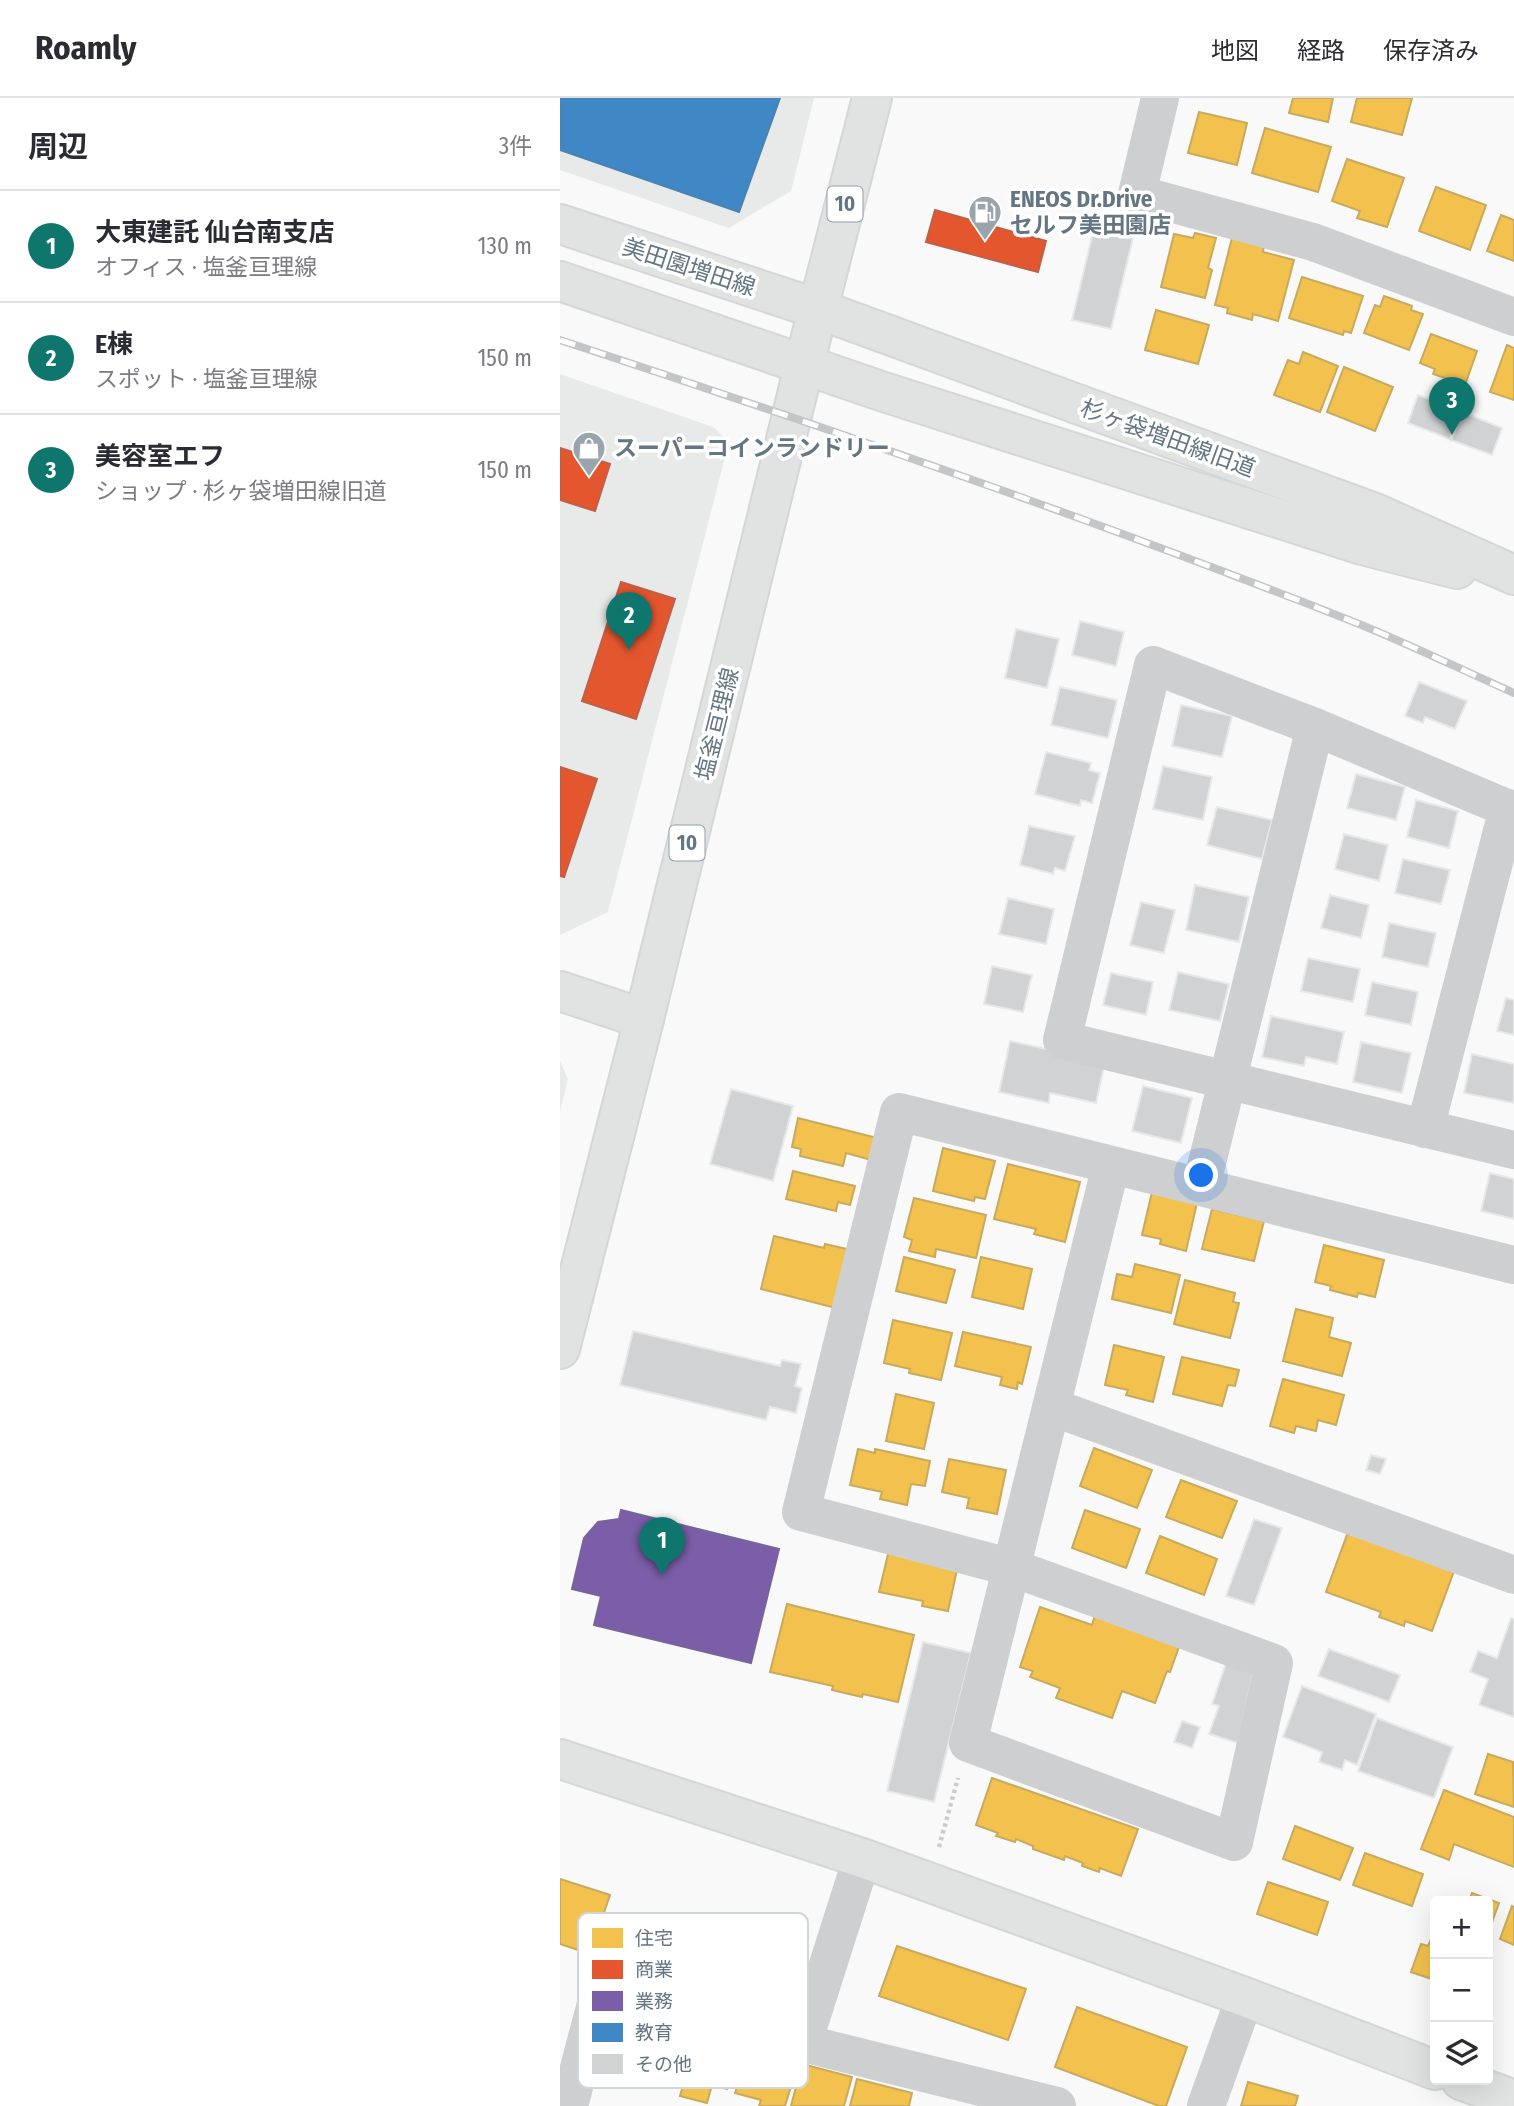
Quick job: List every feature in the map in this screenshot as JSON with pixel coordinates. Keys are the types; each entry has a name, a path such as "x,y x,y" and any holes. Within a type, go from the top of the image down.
{"street":[{"name":"塩釜亘理線","path":"560,1349 872,98"},
{"path":"1160,98 1137,194 1312,242 1514,317"},
{"name":"美田園増田線","path":"560,225 818,309"},
{"path":"560,281 804,366"},
{"name":"杉ヶ袋増田線旧道","path":"818,309 1374,513 1514,575"},
{"name":"杉ヶ袋増田線旧道","path":"804,366 1362,545 1514,584"},
{"path":"1425,1129 1511,809 1315,727 1153,665 1062,1040 1227,1081 1425,1129 1514,1150"},
{"path":"1201,1187 1315,727"},
{"path":"560,991 644,1019"},
{"path":"1111,1165 1013,1568 968,1743 1234,1842 1273,1663 1013,1568 800,1512 899,1112 1514,1265"},
{"path":"1052,1407 1514,1575"},
{"path":"560,1759 862,1858 1245,1997 1430,2068"},
{"path":"808,2027 862,1858"},
{"path":"1206,2106 1245,1997"},
{"path":"808,2044 1057,2106"},
{"path":"569,2106 578,2072"},
{"path":"1474,2085 1514,2100"}],"path":[{"path":"938,1849 968,1743"}],"shaded area":[{"path":"560,98 814,98 791,191 729,228 560,170"},
{"path":"560,374 713,427 729,442 608,912 560,935"},
{"path":"560,1061 568,1079 560,1111"}],"building: 住宅":[{"path":"1293,98 1333,98 1328,122 1289,113"},
{"path":"1357,98 1412,98 1402,135 1351,122"},
{"path":"1199,112 1247,123 1237,165 1188,153"},
{"path":"1265,128 1331,147 1318,192 1252,173"},
{"path":"1347,159 1404,178 1387,227 1357,218 1360,211 1332,201"},
{"path":"1436,187 1486,205 1470,250 1419,231"},
{"path":"1501,215 1514,220 1514,261 1487,251"},
{"path":"1195,233 1216,238 1208,268 1212,270 1205,298 1161,287 1174,234 1193,238"},
{"path":"1232,238 1264,246 1263,252 1294,260 1278,321 1253,314 1252,320 1227,313 1228,308 1215,305"},
{"path":"1302,277 1363,296 1351,333 1344,331 1343,335 1289,318"},
{"path":"1384,296 1412,306 1411,310 1423,314 1409,350 1364,333 1375,305 1380,307"},
{"path":"1156,310 1209,325 1198,364 1145,350"},
{"path":"1431,334 1477,351 1465,385 1433,374 1435,369 1420,363"},
{"path":"1507,345 1514,348 1514,400 1490,392"},
{"path":"1303,352 1338,366 1320,412 1274,395 1288,360 1299,364"},
{"path":"1344,367 1393,387 1375,431 1327,412"},
{"path":"798,1118 881,1139 875,1161 846,1153 843,1166 800,1156 801,1149 792,1147"},
{"path":"943,1148 995,1161 985,1199 975,1197 974,1201 933,1191"},
{"path":"1008,1164 1080,1182 1065,1242 1034,1234 1036,1229 994,1219"},
{"path":"793,1171 855,1186 850,1205 838,1202 836,1211 786,1199"},
{"path":"1152,1192 1197,1203 1186,1251 1160,1244 1161,1239 1142,1235"},
{"path":"914,1198 986,1215 976,1258 936,1249 935,1257 909,1251 912,1240 904,1237"},
{"path":"1212,1209 1264,1221 1254,1261 1202,1249"},
{"path":"774,1236 824,1248 825,1244 851,1250 836,1308 761,1289"},
{"path":"1324,1245 1384,1260 1375,1297 1358,1293 1357,1297 1330,1290 1331,1286 1315,1282"},
{"path":"904,1257 955,1270 946,1303 896,1291"},
{"path":"981,1257 1032,1269 1023,1309 972,1297"},
{"path":"1135,1264 1180,1275 1171,1313 1112,1299 1117,1274 1132,1277"},
{"path":"1185,1280 1235,1293 1233,1302 1239,1303 1230,1338 1174,1324"},
{"path":"1296,1309 1333,1318 1329,1337 1351,1343 1342,1376 1283,1361"},
{"path":"893,1320 952,1333 941,1380 909,1373 910,1369 884,1363"},
{"path":"963,1332 1031,1347 1022,1384 1018,1382 1017,1389 1000,1385 1002,1377 955,1366"},
{"path":"1114,1345 1164,1357 1153,1402 1126,1395 1128,1390 1105,1385"},
{"path":"1182,1357 1239,1370 1235,1386 1228,1385 1222,1406 1173,1394"},
{"path":"1283,1379 1344,1395 1336,1425 1318,1420 1316,1431 1296,1426 1294,1433 1270,1426"},
{"path":"896,1394 934,1403 924,1449 886,1441"},
{"path":"1094,1448 1152,1470 1137,1508 1080,1486"},
{"path":"858,1449 875,1453 875,1449 930,1461 925,1486 911,1484 907,1505 880,1499 882,1492 850,1485"},
{"path":"949,1459 1006,1470 997,1514 967,1508 969,1498 942,1492"},
{"path":"1181,1480 1237,1501 1222,1538 1166,1517"},
{"path":"1085,1510 1140,1529 1126,1568 1072,1548"},
{"path":"1348,1532 1454,1571 1432,1631 1405,1621 1404,1626 1379,1617 1381,1612 1326,1592"},
{"path":"1160,1536 1217,1559 1204,1595 1146,1573"},
{"path":"889,1550 958,1565 948,1611 922,1606 923,1601 879,1592"},
{"path":"787,1604 914,1635 898,1702 832,1690 833,1686 770,1672"},
{"path":"1040,1607 1092,1625 1095,1615 1180,1644 1155,1703 1122,1691 1112,1718 1056,1698 1060,1688 1030,1677 1033,1671 1020,1667"},
{"path":"1488,1754 1513,1762 1514,1807 1475,1794"},
{"path":"992,1778 1138,1829 1121,1876 1100,1868 1099,1872 1082,1866 1083,1863 1065,1856 1064,1860 1033,1849 1033,1846 1016,1839 1015,1842 996,1836 998,1833 976,1825"},
{"path":"1444,1790 1514,1817 1514,1867 1454,1844 1449,1860 1421,1849"},
{"path":"1295,1826 1353,1848 1340,1880 1283,1859"},
{"path":"1365,1853 1423,1874 1412,1906 1353,1885"},
{"path":"560,1879 610,1895 604,1913 578,1913 578,1950 560,1944"},
{"path":"1268,1882 1328,1902 1317,1935 1257,1914"},
{"path":"1493,1901 1499,1903 1493,1919"},
{"path":"1512,1906 1514,1907 1514,1945 1500,1939"},
{"path":"1430,1941 1430,1978 1411,1972 1421,1944 1428,1946"},
{"path":"897,1946 1026,1989 1008,2040 879,1996"},
{"path":"1077,2007 1187,2047 1166,2106 1159,2106 1055,2067"},
{"path":"808,2066 852,2077 844,2106 791,2106 796,2088 808,2088"},
{"path":"857,2079 912,2093 909,2106 850,2106"},
{"path":"1248,2082 1298,2096 1295,2106 1241,2106"},
{"path":"682,2088 711,2088 707,2103 680,2096"},
{"path":"737,2088 791,2088 785,2106 759,2106 761,2100 735,2093"}],"building: 商業":[{"path":"935,210 1046,241 1038,272 926,242"},
{"path":"560,448 610,464 595,511 560,500"},
{"path":"621,582 675,599 636,719 582,701"},
{"path":"560,767 597,779 564,877 560,876"}],"building: 業務":[{"path":"621,1510 779,1549 751,1663 594,1625 601,1596 572,1589 584,1538 598,1522 619,1519"}],"building: 教育":[{"path":"560,98 780,98 739,212 560,150"}],"building: その他":[{"path":"1094,228 1133,238 1111,329 1072,320"},
{"path":"1418,395 1461,411 1450,439 1408,423"},
{"path":"1462,412 1502,428 1492,455 1451,440"},
{"path":"1080,621 1124,632 1116,666 1072,655"},
{"path":"1016,629 1059,639 1047,688 1005,678"},
{"path":"1419,682 1467,701 1455,729 1425,717 1423,723 1405,716"},
{"path":"1060,687 1117,700 1108,738 1051,725"},
{"path":"1181,705 1232,716 1222,757 1172,746"},
{"path":"1046,752 1091,763 1089,770 1100,773 1092,803 1081,800 1080,806 1035,794"},
{"path":"1163,766 1212,777 1203,820 1153,809"},
{"path":"1356,774 1405,787 1396,820 1347,808"},
{"path":"1416,800 1458,811 1449,848 1407,837"},
{"path":"1217,807 1272,820 1262,859 1207,845"},
{"path":"1029,826 1075,836 1065,871 1055,868 1053,874 1020,865"},
{"path":"1344,834 1388,845 1379,881 1335,869"},
{"path":"1403,859 1450,870 1441,904 1395,893"},
{"path":"1195,885 1249,897 1239,942 1186,930"},
{"path":"1330,895 1369,905 1361,938 1321,928"},
{"path":"1008,898 1054,909 1046,944 999,934"},
{"path":"1141,902 1175,910 1164,953 1130,945"},
{"path":"1389,923 1436,933 1428,967 1382,957"},
{"path":"1308,958 1360,969 1353,1002 1301,991"},
{"path":"992,966 1032,975 1023,1012 984,1004"},
{"path":"1178,972 1229,984 1220,1021 1169,1010"},
{"path":"1111,973 1153,982 1146,1015 1103,1005"},
{"path":"1372,982 1418,992 1411,1025 1365,1015"},
{"path":"1506,998 1514,1000 1514,1035 1497,1031"},
{"path":"1271,1016 1344,1032 1337,1064 1306,1057 1304,1066 1262,1057"},
{"path":"1010,1041 1105,1062 1096,1103 1050,1093 1049,1103 999,1092"},
{"path":"1361,1042 1411,1053 1402,1093 1353,1082"},
{"path":"1472,1054 1514,1064 1514,1103 1464,1093"},
{"path":"1143,1086 1192,1098 1181,1143 1132,1131"},
{"path":"731,1089 793,1106 773,1181 710,1164"},
{"path":"1490,1173 1514,1179 1514,1219 1481,1211"},
{"path":"633,1331 780,1366 782,1360 801,1364 795,1386 802,1388 796,1413 770,1407 766,1420 620,1385"},
{"path":"1371,1455 1386,1459 1380,1474 1366,1470"},
{"path":"1254,1519 1282,1528 1254,1605 1226,1596"},
{"path":"1511,1618 1514,1619 1514,1717 1479,1705 1488,1679 1470,1672 1478,1651 1497,1658"},
{"path":"923,1642 971,1653 934,1802 887,1791"},
{"path":"1329,1649 1400,1675 1389,1702 1318,1676"},
{"path":"1226,1663 1253,1672 1238,1743 1209,1734 1219,1706 1212,1704"},
{"path":"1302,1686 1376,1714 1357,1765 1345,1760 1342,1770 1319,1762 1322,1752 1283,1737"},
{"path":"1377,1718 1453,1747 1434,1798 1358,1771"},
{"path":"1182,1721 1200,1727 1192,1748 1174,1742"}],"railway":[{"path":"560,340 861,441 1161,548 1359,624 1514,693"}],"place":[{"name":"ENEOS Dr.Drive セルフ美田園店","path":"985,242"},
{"name":"美容室エフ","path":"1452,435"},
{"name":"スーパーコインランドリー","path":"589,478"},
{"name":"E棟","path":"629,650"},
{"name":"大東建託 仙台南支店","path":"662,1575"}]}
